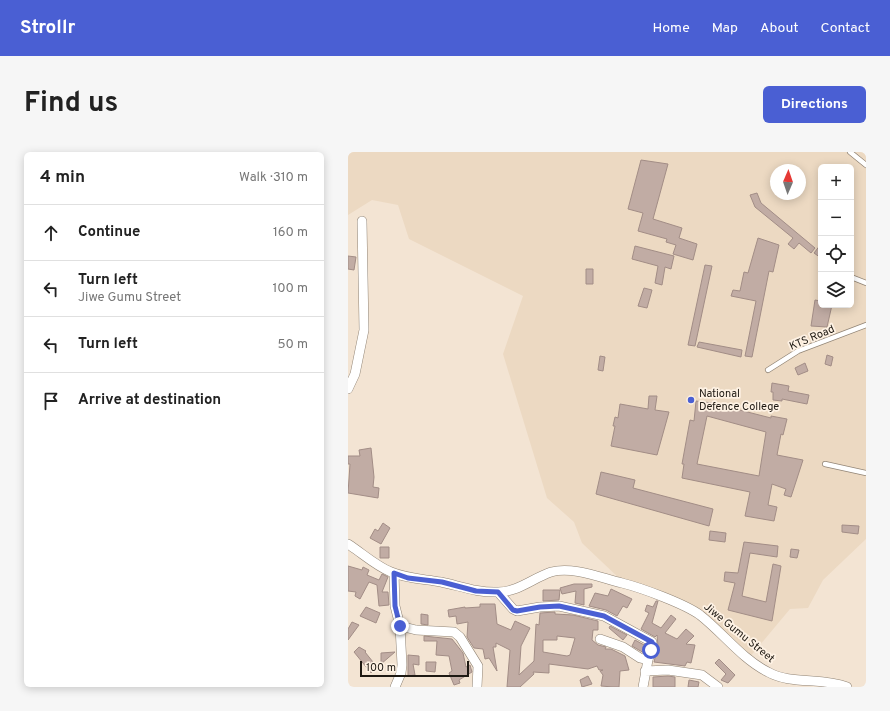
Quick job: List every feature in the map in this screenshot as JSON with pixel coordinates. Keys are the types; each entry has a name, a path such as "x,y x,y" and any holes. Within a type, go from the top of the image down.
{"street":[{"path":"348,389 354,374 364,330 362,221"},
{"name":"Jiwe Gumu Street","path":"348,544 394,573 408,578 442,582 476,591 498,592 511,590 550,573 562,570 624,584 686,607 700,615 753,662 768,672 788,678 828,681 847,687"},
{"path":"394,573 395,606 400,626 402,665 401,673 395,687"},
{"path":"498,592 513,610 517,611 540,607 559,606 604,616 652,642 642,687"},
{"path":"400,626 416,630 454,632 460,637 478,666 477,687"},
{"path":"600,639 623,647 640,658 648,660"},
{"path":"645,670 668,670 702,675 718,687"}],"lane":[{"path":"850,152 866,165"},
{"path":"854,278 866,283"},
{"name":"KTS Road","path":"768,370 798,351 866,325"},
{"path":"825,464 866,473"}],"shaded area":[{"name":"National Defence College","path":"348,152 866,152 866,539 823,580 808,608 790,609 749,658 683,603 621,580 582,543 574,522 547,498 503,354 523,296 409,239 398,205 372,200 348,215"}],"building":[{"path":"641,160 668,164 653,219 682,228 679,238 697,244 693,260 673,254 676,245 666,242 667,239 638,231 643,213 628,209"},
{"path":"757,193 761,203 815,248 811,253 799,243 794,249 788,244 793,238 755,207 750,195"},
{"path":"758,238 779,245 773,272 769,271 752,357 745,356 756,301 731,296 733,290 740,291 744,272 748,273"},
{"path":"635,246 674,256 671,269 665,267 662,285 655,283 658,266 632,259"},
{"path":"818,248 818,256 814,253"},
{"path":"348,256 356,257 354,270 348,269"},
{"path":"705,265 712,266 695,346 688,345"},
{"path":"586,269 593,269 593,284 586,284"},
{"path":"644,288 652,290 647,308 638,306"},
{"path":"815,300 818,300 818,308 831,308 827,327 811,326"},
{"path":"699,342 742,350 741,357 697,347"},
{"path":"827,355 833,357 831,366 825,364"},
{"path":"600,356 605,357 603,371 598,370"},
{"path":"805,363 808,371 798,375 795,368"},
{"path":"772,383 789,386 788,391 809,395 807,404 782,399 782,401 773,400 773,392 771,392"},
{"path":"649,396 657,396 655,410 669,412 657,455 611,446 615,426 613,426 615,417 618,418 620,404 648,409"},
{"path":"696,401 712,403 771,418 771,416 787,419 783,435 781,434 777,455 803,460 791,497 784,495 786,489 772,484 768,505 777,507 774,521 745,516 750,492 682,478 684,464 682,464 690,420 694,421","holes":["707,416 766,432 759,476 697,464"]},
{"path":"371,448 374,477 373,487 379,488 378,498 348,493 350,464 348,464 348,456 360,456 359,450"},
{"path":"601,472 635,480 633,488 713,509 709,526 596,494"},
{"path":"383,523 390,528 381,544 370,538 375,529 378,531"},
{"path":"842,525 859,526 858,534 842,532"},
{"path":"710,531 726,533 725,542 709,540"},
{"path":"744,542 778,546 777,557 750,553 742,596 766,602 773,564 781,566 772,621 728,610 735,583 724,581 725,572 738,573"},
{"path":"380,547 389,547 389,558 380,558"},
{"path":"791,549 799,550 797,558 790,557"},
{"path":"348,566 362,570 363,567 369,570 367,575 379,580 382,574 388,577 382,592 388,592 389,605 379,606 377,585 369,582 360,599 355,596 356,592 348,591"},
{"path":"574,584 592,584 592,587 584,589 584,605 575,603 576,591 562,594 560,588"},
{"path":"611,589 632,599 627,608 623,606 617,616 606,610 589,606 595,593 608,596"},
{"path":"543,590 560,590 559,600 543,601"},
{"path":"656,601 658,601 652,623 661,628 671,615 676,619 665,633 677,639 686,629 694,636 686,644 695,645 691,663 687,662 685,666 654,662 658,646 657,635 655,637 641,629 649,613 645,611 647,605 653,607"},
{"path":"480,604 495,604 497,624 511,630 515,621 530,628 521,646 519,675 534,661 536,624 539,625 540,613 555,612 555,614 573,615 598,621 598,630 593,630 592,640 598,645 606,647 605,649 611,649 625,656 629,670 620,671 619,687 613,687 601,686 603,675 600,671 603,670 599,670 597,666 588,669 549,664 549,673 533,672 534,674 520,687 507,687 510,650 496,643 496,647 493,647 497,671 489,658 485,659 483,649 474,648 467,637 468,622 457,624 456,616 449,617 448,610 465,607 480,607","holes":["557,636 575,638 570,655 567,656 543,652 543,640 557,640"]},
{"path":"366,607 380,613 376,623 360,616"},
{"path":"421,614 428,615 428,625 421,624"},
{"path":"352,622 359,625 348,640 348,629"},
{"path":"610,626 627,635 623,640 609,628"},
{"path":"424,636 452,639 463,653 466,667 470,665 472,672 459,680 460,683 454,685 449,673 452,671 449,656 436,655 437,641 424,641"},
{"path":"635,640 646,646 644,653 632,646"},
{"path":"359,647 366,651 365,652 377,667 371,673 354,652"},
{"path":"395,652 381,664 381,653"},
{"path":"408,655 419,656 419,665 413,664 415,675 408,676"},
{"path":"719,659 735,675 728,683 721,680 726,674 715,663"},
{"path":"426,662 436,662 435,672 426,671"},
{"path":"588,676 592,684 582,687 580,680"},
{"path":"653,677 675,677 675,687 653,687"},
{"path":"689,680 699,682 698,687 688,687"}],"place":[{"name":"National Defence College","path":"691,400"}],"route":[{"path":"400,626 395,606 394,573 408,578 442,582 476,591 498,592 513,610 517,611 540,607 559,606 604,616 652,642 651,650"}]}
